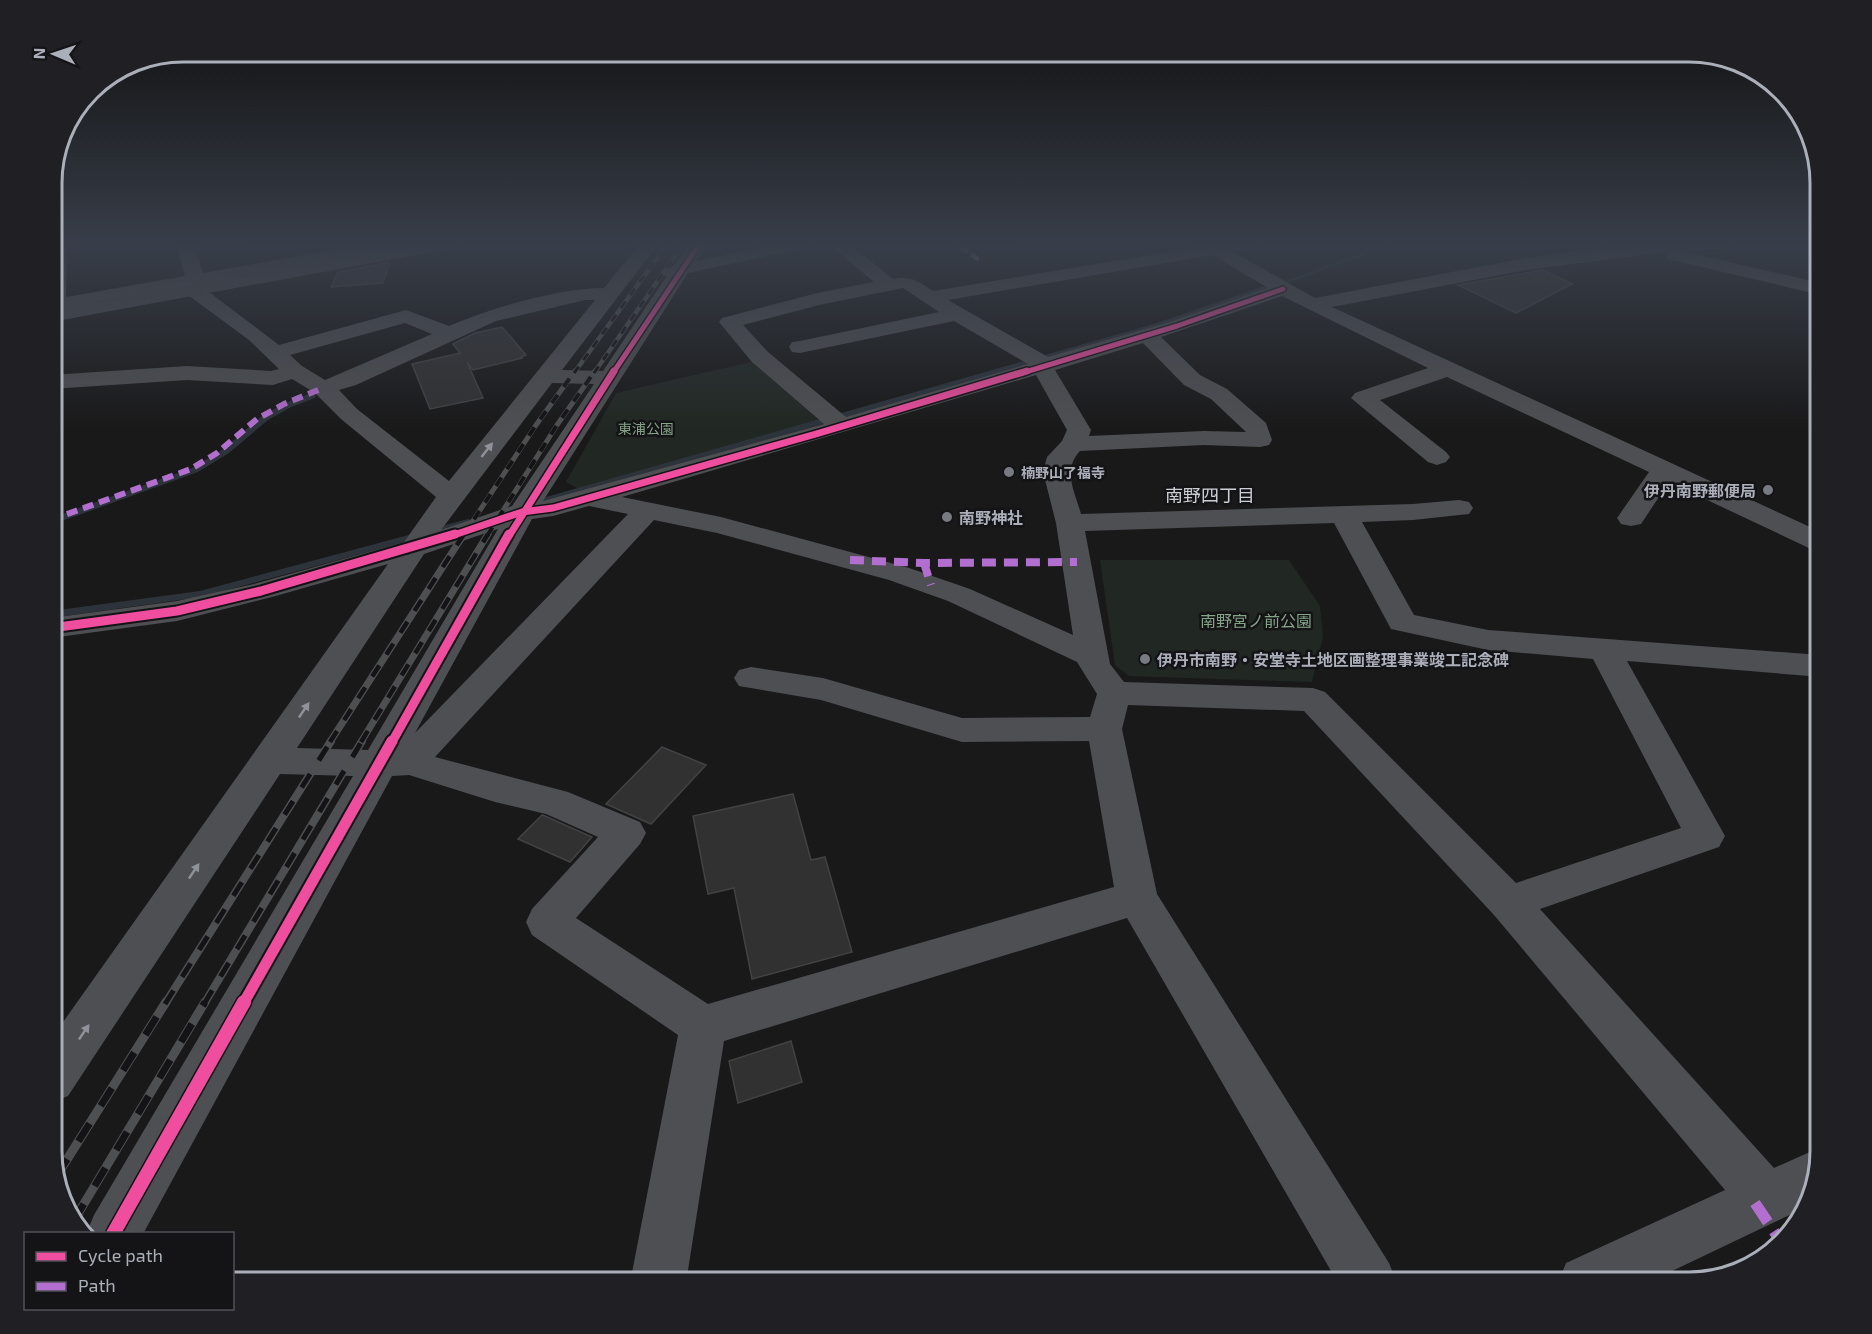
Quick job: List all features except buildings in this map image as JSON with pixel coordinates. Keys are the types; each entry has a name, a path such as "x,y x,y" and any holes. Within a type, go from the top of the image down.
{"street":[{"path":"219,305 294,371 323,388 349,414 451,496"},
{"path":"323,388 348,380 489,316 536,305"},
{"path":"62,1064 414,548 451,496 600,305"},
{"path":"114,1232 394,763 522,512 610,378 650,305"},
{"path":"793,305 729,322 760,357 841,426"},
{"path":"943,305 1042,365 1079,430 1073,444 1060,457 1056,472 1070,523 1094,666 1114,693"},
{"path":"62,631 177,611 261,591 414,548 522,512 553,508 841,426 1147,335 1235,305"},
{"path":"1318,305 1447,369 1810,538"},
{"path":"800,347 957,314"},
{"path":"275,353 406,316 450,334"},
{"path":"1073,444 1204,438 1260,440 1257,428 1218,394 1192,380 1147,335"},
{"path":"1437,457 1363,398 1447,369"},
{"path":"62,381 187,373 273,378 294,371"},
{"path":"545,376 610,378"},
{"path":"1631,518 1664,469"},
{"path":"586,498 721,525 899,574 959,595 1092,656"},
{"path":"1070,523 1413,512 1459,508"},
{"path":"394,763 647,511"},
{"path":"1343,513 1402,622 1488,640 1810,665"},
{"path":"1509,903 1705,836 1604,649"},
{"path":"751,678 824,689 962,730 1104,729"},
{"path":"1114,693 1312,700 1509,903 1765,1197"},
{"path":"1114,693 1104,729 1137,898 1362,1272"},
{"path":"269,760 394,763 555,802 626,833 547,922 703,1026"},
{"path":"703,1026 1137,898"},
{"path":"660,1272 703,1026"},
{"path":"1609,1272 1807,1179"}],"green space":[{"name":"東浦公園","path":"755,361 820,421 579,489 566,482 616,393"},
{"name":"南野宮ノ前公園","path":"1100,560 1289,560 1320,606 1323,637 1312,682 1129,676 1115,665"}],"waterway":[{"path":"528,505 1157,326 1216,305"},
{"path":"62,518 195,470 226,451 265,418 288,405 312,396"},
{"path":"62,613 201,594 468,522"}],"railway":[{"path":"574,373 623,305"},
{"path":"594,373 641,305"},
{"path":"463,536 536,425 575,371"},
{"path":"487,536 557,425 595,371"},
{"path":"330,742 464,534"},
{"path":"361,742 488,534"},
{"path":"165,1004 331,741"},
{"path":"204,1004 362,741"},
{"path":"63,1166 166,1002"},
{"path":"79,1213 205,1002"}],"marked path":[{"path":"62,516 191,469 217,453 257,419 284,404 323,388"},
{"path":"850,560 924,563 1077,562"},
{"path":"924,563 931,585"},
{"path":"1755,1203 1776,1235"}],"cycle path":[{"path":"114,1232 522,512 657,305"},
{"path":"62,627 177,611 261,591 414,548 522,512 553,508 816,434 1177,326 1236,305"}],"place":[{"name":"楠野山了福寺","path":"1009,472"},
{"name":"伊丹南野郵便局","path":"1768,490"},
{"name":"南野神社","path":"947,517"},
{"name":"伊丹市南野・安堂寺土地区画整理事業竣工記念碑","path":"1145,659"}],"district":[{"name":"南野四丁目","path":"1210,495"}]}
